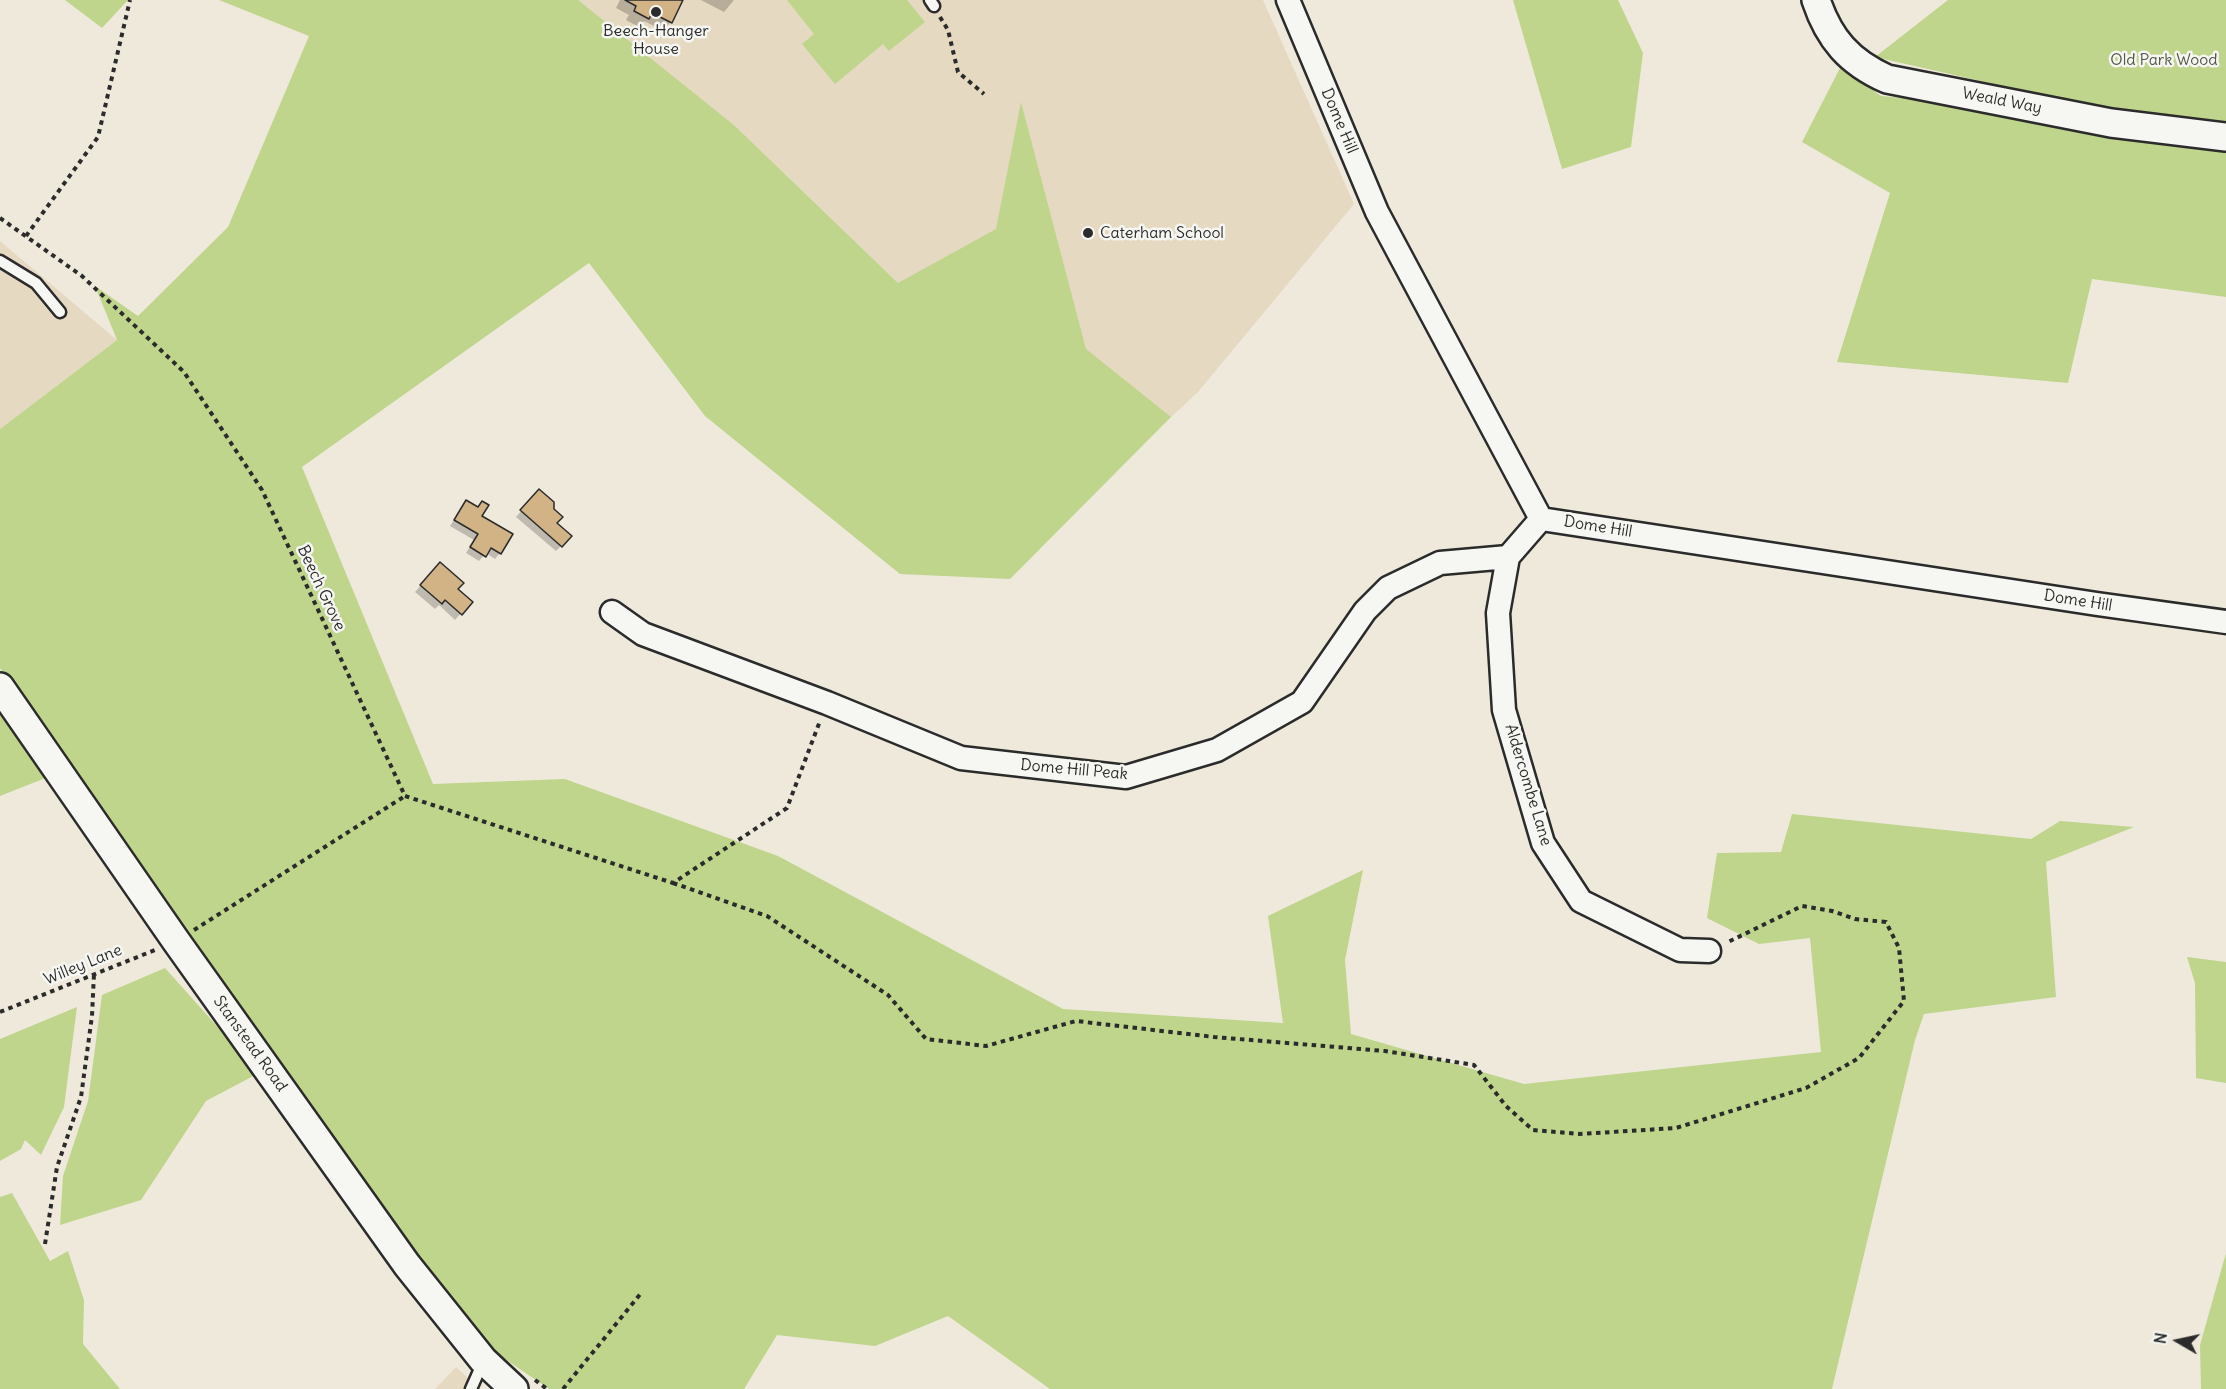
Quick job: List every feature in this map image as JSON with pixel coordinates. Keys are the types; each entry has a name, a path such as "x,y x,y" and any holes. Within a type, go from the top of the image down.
{"street":[{"name":"Dome Hill","path":"1288,0 1377,212 1541,519 2226,622"},
{"name":"Weald Way","path":"1816,0 1822,18 1839,46 1866,69 1887,79 2111,123 2226,137"},
{"path":"1508,557 1541,519"},
{"name":"Dome Hill Peak","path":"612,612 643,634 827,704 961,759 1126,777 1217,750 1302,702 1365,611 1388,588 1440,563 1508,557"},
{"name":"Aldercombe Lane","path":"1508,557 1498,613 1504,710 1543,843 1581,901 1680,950 1709,951"},
{"name":"Stanstead Road","path":"0,687 176,941 407,1265 483,1360 514,1389"}],"lane":[{"path":"0,261 36,283 60,312"},
{"path":"471,1389 483,1360"}],"path":[{"path":"26,236 98,137 130,0"},
{"path":"932,3 948,30 958,72 984,94"},
{"name":"Beech Grove","path":"0,218 82,276 184,372 262,490 405,796"},
{"path":"673,883 787,808 827,704"},
{"path":"176,941 405,796 767,916 888,995 926,1039 986,1046 1076,1021 1214,1037 1386,1051 1473,1065 1506,1106 1533,1130 1580,1134 1676,1128 1806,1088 1859,1058 1904,1001 1899,948 1886,922 1855,919 1832,911 1802,906 1709,951"},
{"name":"Willey Lane","path":"0,1012 176,941"},
{"path":"45,1244 57,1167 81,1097 92,1016 94,974"},
{"path":"563,1389 642,1292"}],"shaded area":[{"name":"Caterham School","path":"485,0 1263,0 1354,204 1198,392 1171,417 898,283 735,126"},
{"path":"0,241 117,340 0,429"},
{"path":"456,1367 480,1389 435,1389"}],"green space":[{"path":"65,0 128,0 102,28"},
{"path":"219,0 578,0 735,126 898,283 996,229 1021,102 1086,349 1171,417 1010,579 900,574 705,416 589,263 302,467 433,784 565,779 778,856 1063,1009 1283,1023 1268,916 1363,870 1345,960 1351,1034 1524,1084 1821,1052 1810,938 1759,944 1707,918 1717,853 1781,852 1792,814 2031,839 2060,821 2134,827 2046,862 2056,997 1924,1014 1915,1040 1832,1389 1050,1389 948,1316 875,1346 777,1335 744,1389 549,1389 492,1350 351,1174 48,777 0,796 0,696 12,685 0,668 0,429 117,340 95,286 138,316 228,227 309,36"},
{"path":"787,0 907,0 925,22 889,51 883,44 835,84 802,44 814,34"},
{"path":"1513,0 1618,0 1643,53 1631,147 1562,169"},
{"name":"Old Park Wood","path":"1948,0 2226,0 2226,133 2082,104 1875,57"},
{"path":"1841,66 1881,96 1967,104 2226,148 2226,297 2092,279 2068,383 1837,362 1890,193 1802,142"},
{"path":"2187,957 2226,962 2226,1083 2196,1078 2195,983"},
{"path":"165,968 259,1073 206,1101 141,1200 60,1225 63,1176 88,1101 102,995"},
{"path":"77,1007 64,1107 41,1155 25,1140 21,1149 0,1161 0,1039"},
{"path":"12,1193 50,1261 68,1251 84,1300 83,1344 120,1389 0,1389 0,1197"},
{"path":"2226,1253 2226,1389 2201,1389 2200,1345"}],"building":[{"name":"Beech-Hanger House","path":"625,0 683,0 672,23 652,13 649,19 634,11 636,6"},
{"path":"539,489 554,502 554,509 563,517 557,523 572,536 562,547 520,510"},
{"path":"466,500 478,507 482,501 489,505 482,516 513,534 501,554 491,548 486,557 470,547 478,534 454,520"},
{"path":"440,562 464,583 458,589 473,602 462,615 445,600 442,604 420,585"}],"place":[{"name":"Beech-Hanger House","path":"656,12"},
{"name":"Caterham School","path":"1088,233"}]}
